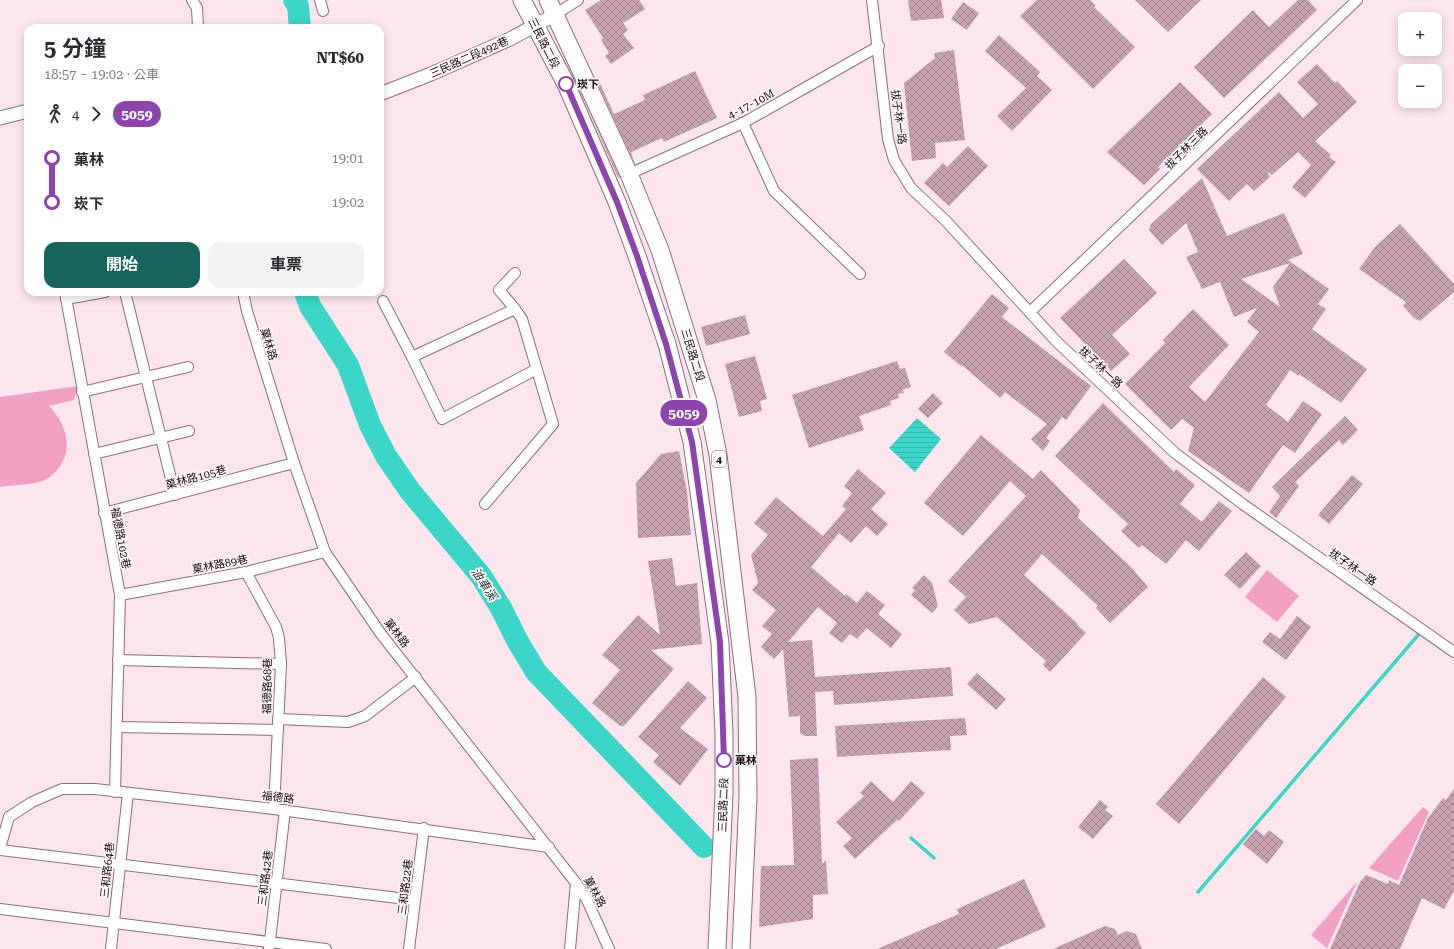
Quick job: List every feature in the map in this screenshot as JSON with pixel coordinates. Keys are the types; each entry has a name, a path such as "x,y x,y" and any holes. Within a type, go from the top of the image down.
{"main road":[{"name":"三民路二段","path":"522,0 566,84 620,208 666,344 692,442 720,642 724,733 724,794 717,949"},
{"name":"三民路二段","path":"552,7 629,174 660,250 712,424 718,455 747,697 748,797 742,949"}],"street":[{"path":"192,0 197,8 198,24"},
{"path":"320,0 323,11"},
{"path":"552,7 578,0"},
{"name":"拔子林一路","path":"872,0 879,46 888,139 894,160 911,188 946,221 1057,342 1175,453 1244,505 1454,652"},
{"name":"拔子林三路","path":"1030,312 1357,0"},
{"name":"三民路二段492巷","path":"384,92 431,74 536,26 552,7"},
{"name":"4-17-10M","path":"629,174 742,123 879,46"},
{"path":"0,118 24,111"},
{"path":"742,123 774,191 860,274"},
{"path":"485,504 553,424 522,319 515,308 499,290 515,273"},
{"name":"福德路102巷","path":"65,296 120,595 116,792"},
{"path":"126,296 175,495"},
{"name":"菓林路","path":"244,296 246,311 294,463 325,552 381,634 576,882 587,900 609,949"},
{"path":"383,301 442,419 536,370"},
{"path":"412,357 515,308"},
{"path":"82,392 188,367"},
{"path":"683,407 712,424"},
{"path":"94,454 189,431"},
{"name":"菓林路105巷","path":"104,513 294,463"},
{"name":"菓林路89巷","path":"120,595 246,572 325,552"},
{"name":"福德路68巷","path":"246,572 276,627 281,664 274,809"},
{"path":"118,660 281,664"},
{"path":"278,719 348,722 365,716 416,677"},
{"path":"117,727 278,730"},
{"name":"福德路","path":"4,817 32,802 62,789 128,793 285,810 424,828 549,847"},
{"name":"三和路64巷","path":"110,949 128,793"},
{"name":"三和路42巷","path":"269,946 285,810"},
{"path":"4,817 0,849 415,900"},
{"name":"三和路22巷","path":"410,949 424,828"},
{"path":"570,949 577,894 576,882"},
{"path":"0,909 269,946 326,949"}],"shaded area":[{"path":"78,386 74,400 49,406 60,420 64,428 67,445 63,462 57,470 43,481 0,487 0,397"},
{"path":"917,418 941,439 915,472 889,448"},
{"path":"1267,570 1299,596 1277,622 1245,597"},
{"path":"1423,807 1429,812 1398,881 1369,868"},
{"path":"1357,882 1327,948 1311,935"}],"building":[{"path":"601,0 639,0 645,9 623,23 628,30 623,34 634,48 611,64 605,56 609,53 601,40 603,38 585,10"},
{"path":"908,0 941,0 944,18 911,21"},
{"path":"1037,0 1090,0 1096,6 1094,7 1135,47 1093,89 1020,16"},
{"path":"1135,0 1201,0 1168,32"},
{"path":"1298,0 1308,0 1317,10 1224,98 1194,67 1253,10 1269,27"},
{"path":"963,2 979,13 967,30 951,19"},
{"path":"999,35 1040,72 1037,76 1052,90 1012,131 997,116 1026,88 985,51"},
{"path":"954,50 965,140 935,143 936,158 912,161 904,83 935,58 934,53"},
{"path":"1317,64 1335,83 1337,81 1357,102 1315,141 1331,155 1329,157 1336,162 1305,198 1292,187 1311,165 1298,152 1272,175 1267,171 1270,177 1254,191 1247,184 1229,201 1197,169 1279,92 1303,118 1318,104 1297,82"},
{"path":"695,71 717,118 664,142 662,138 631,152 635,164 597,82 599,81 614,114 645,100 643,95"},
{"path":"1180,82 1212,114 1158,167 1160,169 1144,185 1107,152"},
{"path":"588,109 620,178 618,178"},
{"path":"968,146 988,166 949,206 924,183 943,163 947,167"},
{"path":"1202,178 1227,236 1284,213 1303,254 1288,260 1329,289 1318,304 1326,309 1312,329 1367,369 1341,403 1299,374 1299,376 1290,370 1266,405 1288,422 1303,401 1322,414 1295,453 1283,445 1249,493 1188,451 1194,428 1182,419 1171,430 1125,384 1165,343 1163,340 1193,309 1229,345 1189,387 1205,402 1259,332 1247,322 1257,308 1234,317 1220,282 1202,289 1186,257 1198,252 1186,223 1162,245 1149,230 1151,224","holes":["1290,263 1273,287 1280,307 1241,279"]},
{"path":"1400,224 1454,284 1454,292 1420,321 1414,318 1403,306 1406,302 1359,269 1375,247"},
{"path":"1124,259 1157,293 1112,335 1130,354 1111,371 1060,318"},
{"path":"992,294 1009,308 1002,317 1091,386 1066,420 1062,417 1046,438 1050,441 1043,451 1031,439 1047,424 1005,392 1000,398 962,365 961,366 944,352"},
{"path":"745,315 750,334 706,346 701,327"},
{"path":"755,356 767,399 760,401 762,411 739,417 725,364"},
{"path":"897,361 900,369 905,368 911,387 902,390 904,393 898,394 899,398 890,401 891,405 859,416 864,430 809,448 792,395"},
{"path":"933,393 943,403 928,418 918,409"},
{"path":"1103,403 1174,472 1176,469 1195,485 1180,504 1202,522 1219,501 1232,511 1199,551 1186,540 1166,564 1142,545 1139,548 1121,531 1128,524 1055,456"},
{"path":"1345,416 1358,430 1343,445 1339,440 1295,482 1299,486 1276,518 1269,512 1280,496 1272,487"},
{"path":"981,435 1033,479 1041,470 1080,510 1078,518 1131,567 1148,587 1110,623 1096,608 1098,606 1042,554 1024,575 1086,633 1050,672 1043,665 1046,661 997,617 969,624 954,610 966,597 948,581 1026,496 1010,481 963,536 924,503"},
{"path":"679,451 687,492 691,535 638,538 636,483 661,454"},
{"path":"858,469 886,493 871,509 888,524 877,536 866,526 851,543 839,533 811,567 845,596 846,594 857,603 867,591 885,605 878,614 902,634 891,648 867,628 857,639 850,634 842,643 829,633 837,623 818,607 788,642 812,640 815,677 951,667 953,696 834,705 833,691 815,692 817,736 805,736 800,733 800,716 789,717 783,649 774,659 761,647 772,634 762,626 776,610 752,590 758,583 751,555 768,535 754,523 776,497 823,536 846,509 842,506 852,493 844,486"},
{"path":"1352,475 1363,484 1329,524 1318,515"},
{"path":"1246,552 1261,566 1240,589 1224,575"},
{"path":"672,558 676,586 697,583 702,644 651,650 674,669 624,726 620,726 592,703 620,670 602,655 638,615 660,635 648,561"},
{"path":"924,575 932,583 938,606 932,613 911,595 915,590 912,588"},
{"path":"1297,616 1311,627 1286,660 1262,642 1270,632 1280,639"},
{"path":"977,673 1006,699 996,710 967,684"},
{"path":"1263,677 1286,697 1179,824 1156,804"},
{"path":"688,681 707,698 680,728 708,749 680,786 653,762 659,755 638,737"},
{"path":"965,718 967,735 950,736 951,750 837,757 835,726"},
{"path":"818,758 822,864 826,860 828,894 813,895 813,919 759,927 761,866 794,865 790,760"},
{"path":"871,781 893,802 911,781 925,793 899,821 898,819 855,859 843,846 852,838 836,822 864,796 860,793"},
{"path":"1454,789 1454,891 1444,909 1422,898 1400,949 1330,949 1360,882 1366,875 1388,884 1389,880 1399,885 1428,818 1443,798 1446,800"},
{"path":"1100,800 1108,807 1105,810 1113,816 1093,839 1078,827"},
{"path":"1256,829 1264,836 1269,830 1284,842 1267,864 1243,844"},
{"path":"1024,879 1046,927 996,949 877,949 959,914 957,909"},
{"path":"1105,926 1115,929 1118,935 1127,931 1136,934 1142,949 1053,949"}],"waterway":[{"name":"油車溪","path":"294,0 298,6 300,24"},
{"name":"油車溪","path":"306,296 310,306 348,365 370,425 386,456 410,491 481,576 501,608 517,640 536,672 704,847"},
{"path":"1198,892 1419,634"},
{"path":"911,838 934,858"}],"bus line":[{"name":"5059","path":"566,84 617,202 637,256 666,344 692,442 720,642 724,760"}],"place":[{"name":"崁下","path":"566,84"},
{"name":"菓林","path":"724,760"}]}
